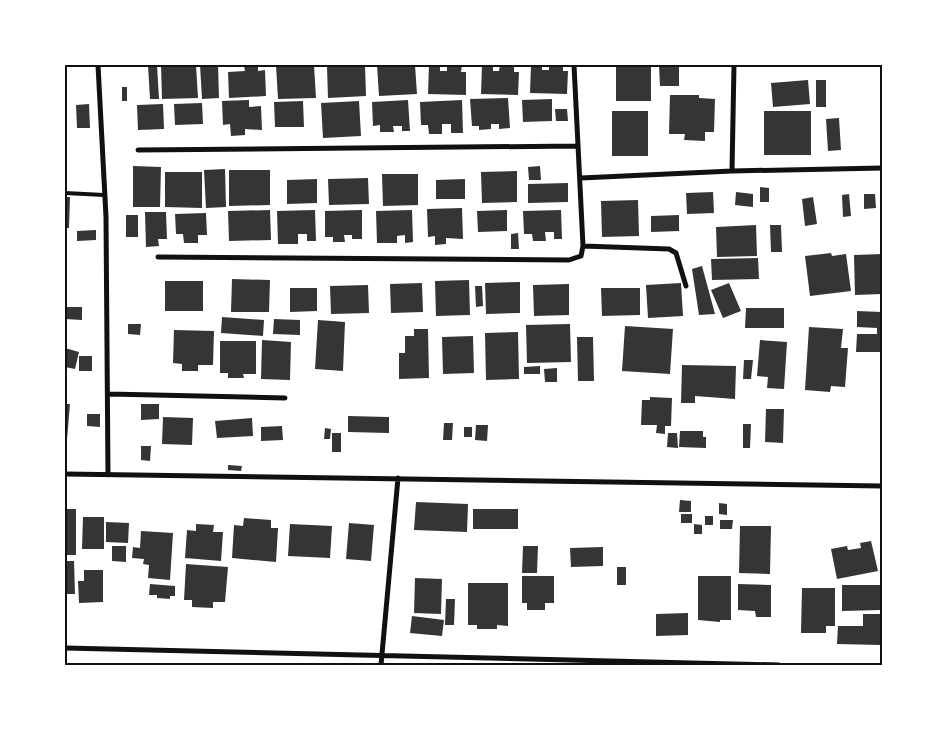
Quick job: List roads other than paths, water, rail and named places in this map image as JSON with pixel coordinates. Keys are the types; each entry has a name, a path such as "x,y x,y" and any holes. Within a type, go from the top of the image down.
{"street":[{"path":"98,65 104,194 109,394 108,475"},
{"path":"158,257 569,260 581,256 583,246 581,178 574,65"},
{"path":"732,171 734,65"},
{"path":"138,150 578,146"},
{"path":"581,178 732,171 882,168"},
{"path":"583,246 669,249 676,253 686,286"},
{"path":"109,394 285,398"},
{"path":"65,474 882,486"},
{"path":"382,665 398,478"},
{"path":"65,648 779,665"}],"lane":[{"path":"65,194 104,194"}]}
